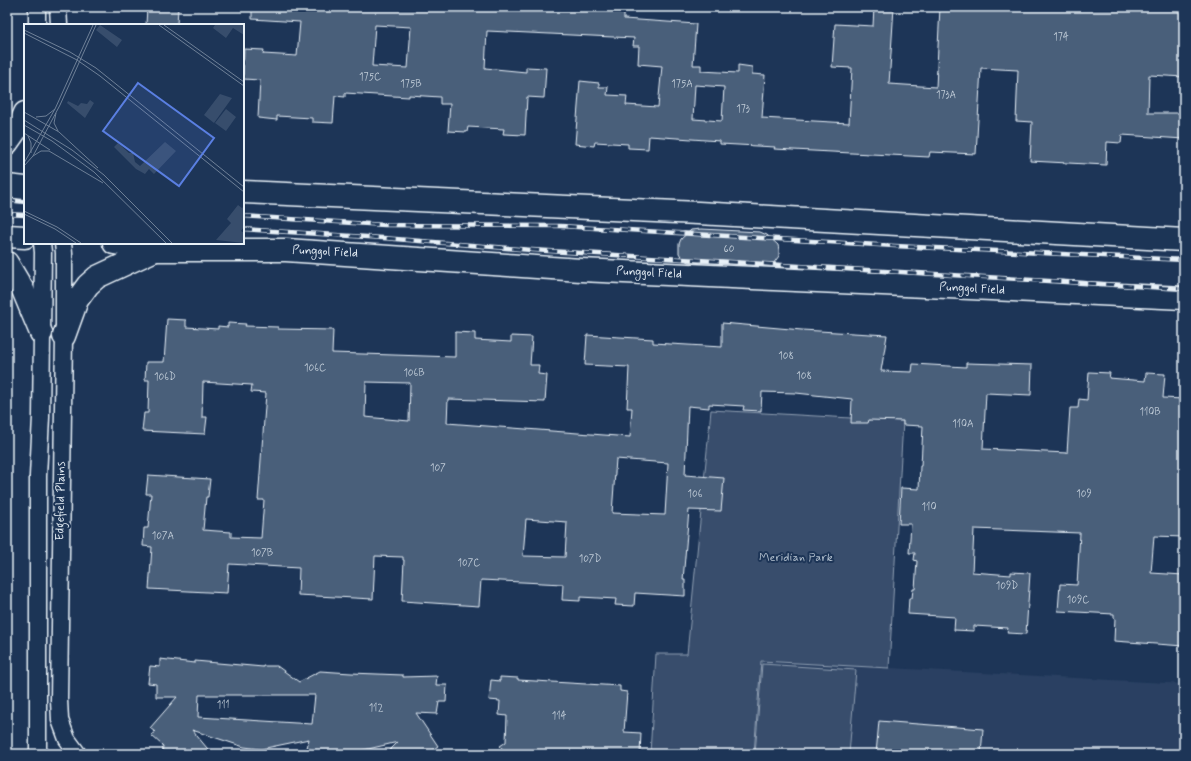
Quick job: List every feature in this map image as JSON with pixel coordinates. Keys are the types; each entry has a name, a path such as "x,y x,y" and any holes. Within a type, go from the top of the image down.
{"street":[{"path":"37,7 37,24"},
{"path":"58,7 59,24"},
{"path":"7,143 24,116"},
{"path":"7,186 24,188"},
{"path":"244,192 698,213 1184,240"},
{"path":"7,236 24,237"},
{"name":"Edgefield Plains","path":"38,754 38,476 41,417 42,244"},
{"name":"Edgefield Plains","path":"63,244 64,336 60,720 67,739 78,754"},
{"name":"Punggol Field","path":"120,244 155,250 286,250 581,270 1184,298"},
{"path":"64,336 77,300 88,285 97,277 155,250"},
{"path":"7,263 23,290 41,333"}],"shaded area":[{"path":"761,661 1184,684 1184,754 754,754"}],"green space":[{"name":"Meridian Park","path":"711,410 903,421 889,668 761,661 754,754 650,754 656,654 687,654"},
{"path":"762,664 856,670 849,754 755,754"}],"building":[{"path":"147,7 178,7 177,24 146,24"},
{"path":"252,7 624,7 624,19 696,24 693,65 701,65 701,71 738,73 738,65 752,67 752,74 765,75 762,118 849,123 852,68 832,67 835,24 873,26 874,7 894,7 889,84 936,87 940,7 1184,7 1184,77 1149,75 1148,113 1184,113 1184,139 1122,135 1121,143 1107,142 1106,165 1030,161 1032,122 1016,121 1018,70 981,68 976,154 930,152 929,157 774,149 775,147 720,144 720,141 649,136 648,149 628,148 628,144 595,142 594,146 575,144 580,81 599,83 599,87 608,87 607,95 627,96 626,105 658,107 662,66 638,64 639,46 633,46 634,38 487,31 485,68 526,72 526,67 546,68 544,98 527,97 525,135 503,134 504,129 468,127 467,132 448,131 450,104 440,104 440,97 409,95 409,97 345,93 345,97 335,96 333,123 312,122 312,118 277,116 277,120 258,118 260,80 244,79 244,49 264,50 263,54 297,56 300,22 252,19","holes":["375,25 411,27 408,68 372,66","695,85 724,87 722,121 693,119"]},
{"path":"701,229 760,232 767,235 778,245 779,256 773,264 769,266 688,262 682,258 679,253 679,244 681,239 691,230"},
{"path":"167,319 186,320 186,327 218,329 218,326 228,327 228,323 246,324 245,326 278,327 278,329 333,330 332,353 455,357 455,332 475,333 475,340 511,342 511,336 532,337 530,365 539,365 538,374 547,375 545,402 448,399 447,423 630,437 632,408 627,408 629,367 585,365 587,335 653,339 653,343 722,347 722,323 887,335 881,371 912,372 913,364 966,367 966,363 1032,365 1031,395 986,393 983,449 1067,453 1070,408 1078,408 1079,399 1087,400 1089,372 1110,373 1109,378 1145,381 1146,373 1165,374 1163,398 1184,399 1184,537 1154,536 1151,573 1184,575 1184,646 1114,641 1114,614 1058,611 1060,584 1077,585 1080,533 974,529 972,572 1011,575 1011,572 1030,573 1026,634 1007,633 1008,628 974,626 974,631 954,630 955,617 908,614 909,598 912,598 913,589 915,589 917,561 914,560 915,553 909,553 911,524 899,524 901,488 919,489 923,426 903,425 903,421 869,420 868,423 851,423 852,399 796,393 762,392 761,411 743,410 744,406 709,404 709,408 688,406 685,475 724,478 721,511 689,510 683,580 685,580 685,596 635,593 634,606 615,605 616,599 580,597 580,601 562,600 563,584 481,580 479,606 402,601 403,557 375,556 373,599 298,595 299,568 229,564 227,593 149,589 152,547 143,546 144,528 148,528 151,494 146,494 148,475 210,479 208,497 206,497 203,530 231,532 231,537 261,538 264,500 258,500 266,393 251,392 252,385 203,382 202,417 207,417 205,434 142,431 144,413 148,413 149,380 145,380 146,362 164,362","holes":["366,382 410,383 409,421 365,417","616,459 668,463 665,515 612,513","526,519 567,522 565,557 523,556"]},
{"path":"160,659 195,663 195,661 263,667 277,666 299,682 320,671 403,675 403,677 437,676 436,685 447,685 446,702 439,702 437,714 416,713 438,746 427,754 386,754 398,742 347,754 324,754 307,748 309,739 261,749 244,747 192,730 212,754 162,754 163,746 151,735 155,732 150,728 177,697 156,697 156,684 148,683 150,666 160,667","holes":["199,695 315,695 312,724 198,717"]},
{"path":"500,677 518,678 518,680 620,686 620,691 627,692 624,732 641,733 640,754 507,754 500,746 506,742 507,716 499,715 500,701 489,700 491,680 500,681"},
{"path":"879,721 983,729 981,754 876,754"}],"railway":[{"path":"7,200 24,202"},
{"path":"7,214 24,215"},
{"path":"244,216 385,225 561,226 895,246 1184,260"},
{"path":"244,229 532,250 1184,289"}]}
